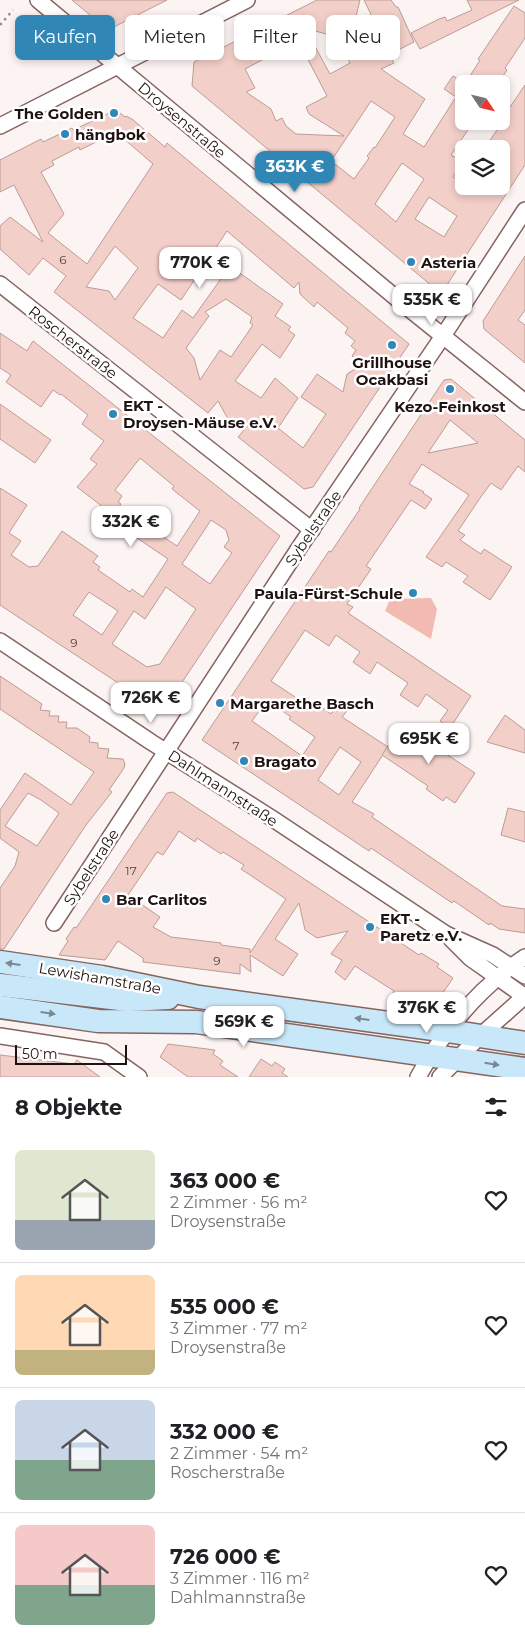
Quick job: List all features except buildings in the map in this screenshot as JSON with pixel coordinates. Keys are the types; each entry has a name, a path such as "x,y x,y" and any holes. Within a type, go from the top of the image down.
{"main road":[{"name":"Lewishamstraße","path":"0,962 102,977 199,997 525,1043"},
{"name":"Lewishamstraße","path":"0,985 128,1000 199,997"},
{"name":"Lewishamstraße","path":"128,1000 196,1022"},
{"name":"Lewishamstraße","path":"0,1007 98,1021 196,1022 525,1069"}],"street":[{"name":"Droysenstraße","path":"38,0 525,402"},
{"path":"0,126 247,0"},
{"name":"Sybelstraße","path":"54,924 312,530 443,336 525,210"},
{"name":"Roscherstraße","path":"0,284 312,530"},
{"name":"Dahlmannstraße","path":"0,641 166,752 270,817 446,934 470,958 525,996"},
{"name":"Dahlmannstraße","path":"446,934 481,948 525,976"},
{"path":"418,1077 448,1031 471,1004 511,966 525,956"},
{"path":"440,1077 480,1036 525,996"},
{"path":"0,1036 104,1052 139,1077"}],"path":[{"path":"0,25 13,10"}],"shaded area":[{"path":"431,598 437,609 431,639 385,611 390,599"}],"place":[{"name":"The Golden","path":"114,113"},
{"name":"hängbok","path":"65,134"},
{"name":"Asteria","path":"411,262"},
{"name":"Grillhouse Ocakbasi","path":"392,345"},
{"name":"Kezo-Feinkost","path":"450,389"},
{"name":"EKT - Droysen-Mäuse e.V.","path":"113,414"},
{"name":"Paula-Fürst-Schule","path":"413,593"},
{"name":"Margarethe Basch","path":"220,703"},
{"name":"Bragato","path":"244,761"},
{"name":"Bar Carlitos","path":"106,899"},
{"name":"EKT - Paretz e.V.","path":"370,927"}]}
